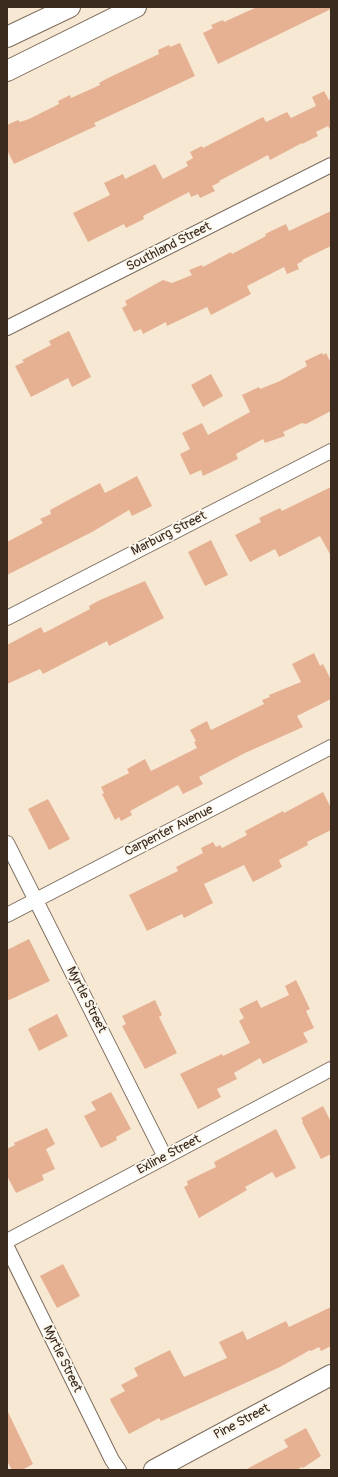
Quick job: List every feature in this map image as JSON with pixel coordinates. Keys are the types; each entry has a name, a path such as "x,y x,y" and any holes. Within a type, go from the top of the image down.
{"main road":[{"path":"7,38 70,7"},
{"path":"7,71 136,7"},
{"name":"Pine Street","path":"154,1470 331,1375"}],"street":[{"name":"Southland Street","path":"7,328 331,165"},
{"name":"Marburg Street","path":"7,618 331,450"},
{"name":"Carpenter Avenue","path":"7,915 331,747"},
{"name":"Myrtle Street","path":"7,843 165,1157"},
{"name":"Exline Street","path":"7,1240 331,1070"},
{"name":"Myrtle Street","path":"7,1247 112,1460 119,1470"}],"building":[{"path":"257,7 331,7 331,9 218,64 203,33 213,28 211,25 223,20 224,22"},
{"path":"180,43 195,76 94,123 96,126 14,164 7,150 7,125 18,120 20,122 29,119 59,104 58,101 70,95 71,98 100,85 99,83 108,78 159,54 158,50 169,45 170,47"},
{"path":"324,91 329,100 331,99 331,131 328,126 316,132 318,136 270,160 268,155 219,181 220,182 212,186 215,191 200,198 198,194 191,197 189,192 143,216 144,219 126,228 124,224 88,242 73,213 110,195 104,183 123,174 125,179 155,164 163,179 188,166 186,162 193,158 190,152 202,146 203,148 263,117 266,122 287,112 291,118 316,106 312,97"},
{"path":"331,211 331,246 302,260 303,261 297,264 299,269 287,274 284,267 247,286 251,294 211,315 207,307 167,326 166,322 143,334 141,329 134,332 122,308 127,305 125,301 163,280 172,283 192,275 189,270 202,265 203,267 231,252 232,254 266,236 265,234 286,224 289,231"},
{"path":"69,331 91,377 72,387 68,378 31,397 15,366 24,362 22,360 51,345 49,341"},
{"path":"322,353 323,355 326,353 331,363 331,411 306,424 302,423 283,432 285,436 265,443 263,439 236,454 238,459 203,476 201,470 190,475 180,454 190,449 182,433 202,423 208,435 250,412 242,395 259,387 260,389 280,381 307,366 305,361"},
{"path":"211,374 223,396 203,407 191,385"},
{"path":"137,476 152,506 132,516 129,510 92,532 7,575 7,542 43,523 40,519 51,514 50,510 100,483 105,493"},
{"path":"331,487 331,556 320,536 279,557 275,549 250,562 235,535 261,522 259,518 280,508 282,511"},
{"path":"211,540 228,575 205,586 188,552"},
{"path":"145,581 164,618 109,646 107,641 43,674 40,669 7,684 7,645 41,627 44,633 90,609 89,606 100,600"},
{"path":"314,653 320,666 323,664 331,680 331,699 297,716 303,727 245,753 199,777 203,784 183,794 178,785 130,811 132,815 121,821 119,817 115,820 102,794 104,793 101,787 129,773 127,769 145,759 151,771 197,748 194,742 196,741 190,730 207,721 211,730 264,704 262,700 270,697 269,695 301,682 292,664"},
{"path":"323,792 331,808 331,830 307,842 308,845 279,860 282,867 253,882 244,865 204,884 213,903 184,918 182,914 147,931 129,895 178,871 176,867 203,853 201,848 213,842 216,847 220,845 222,848 247,835 245,831 283,811 284,813"},
{"path":"48,799 70,839 49,850 28,809"},
{"path":"29,939 50,981 7,1001 7,950"},
{"path":"296,980 310,1009 306,1011 314,1028 303,1033 308,1042 263,1064 260,1058 234,1073 237,1079 217,1089 221,1097 198,1109 180,1074 222,1054 223,1056 250,1043 239,1021 244,1018 239,1009 257,1000 261,1008 289,995 285,986"},
{"path":"155,1000 162,1015 159,1017 177,1053 145,1069 122,1026 126,1024 122,1016"},
{"path":"57,1014 68,1036 39,1051 28,1029"},
{"path":"111,1092 131,1129 116,1137 117,1140 101,1148 84,1116 96,1110 91,1102"},
{"path":"323,1106 331,1122 331,1154 321,1159 301,1118"},
{"path":"47,1128 55,1144 46,1149 55,1169 42,1175 44,1180 16,1193 7,1176 7,1149 15,1145 14,1143"},
{"path":"276,1129 296,1168 276,1178 272,1172 245,1187 247,1190 199,1218 184,1187 188,1185 187,1181 216,1167 214,1162"},
{"path":"63,1264 80,1296 57,1308 40,1276"},
{"path":"331,1307 331,1346 321,1351 319,1347 311,1351 310,1350 280,1367 161,1421 159,1418 129,1434 111,1402 110,1399 125,1391 121,1385 138,1376 134,1368 170,1350 184,1377 227,1358 219,1342 243,1331 247,1340 286,1321 289,1327"},
{"path":"7,1410 33,1464 22,1470 12,1470 7,1461"},
{"path":"306,1428 321,1456 303,1468 302,1467 296,1470 245,1470 288,1447 284,1440"}]}
